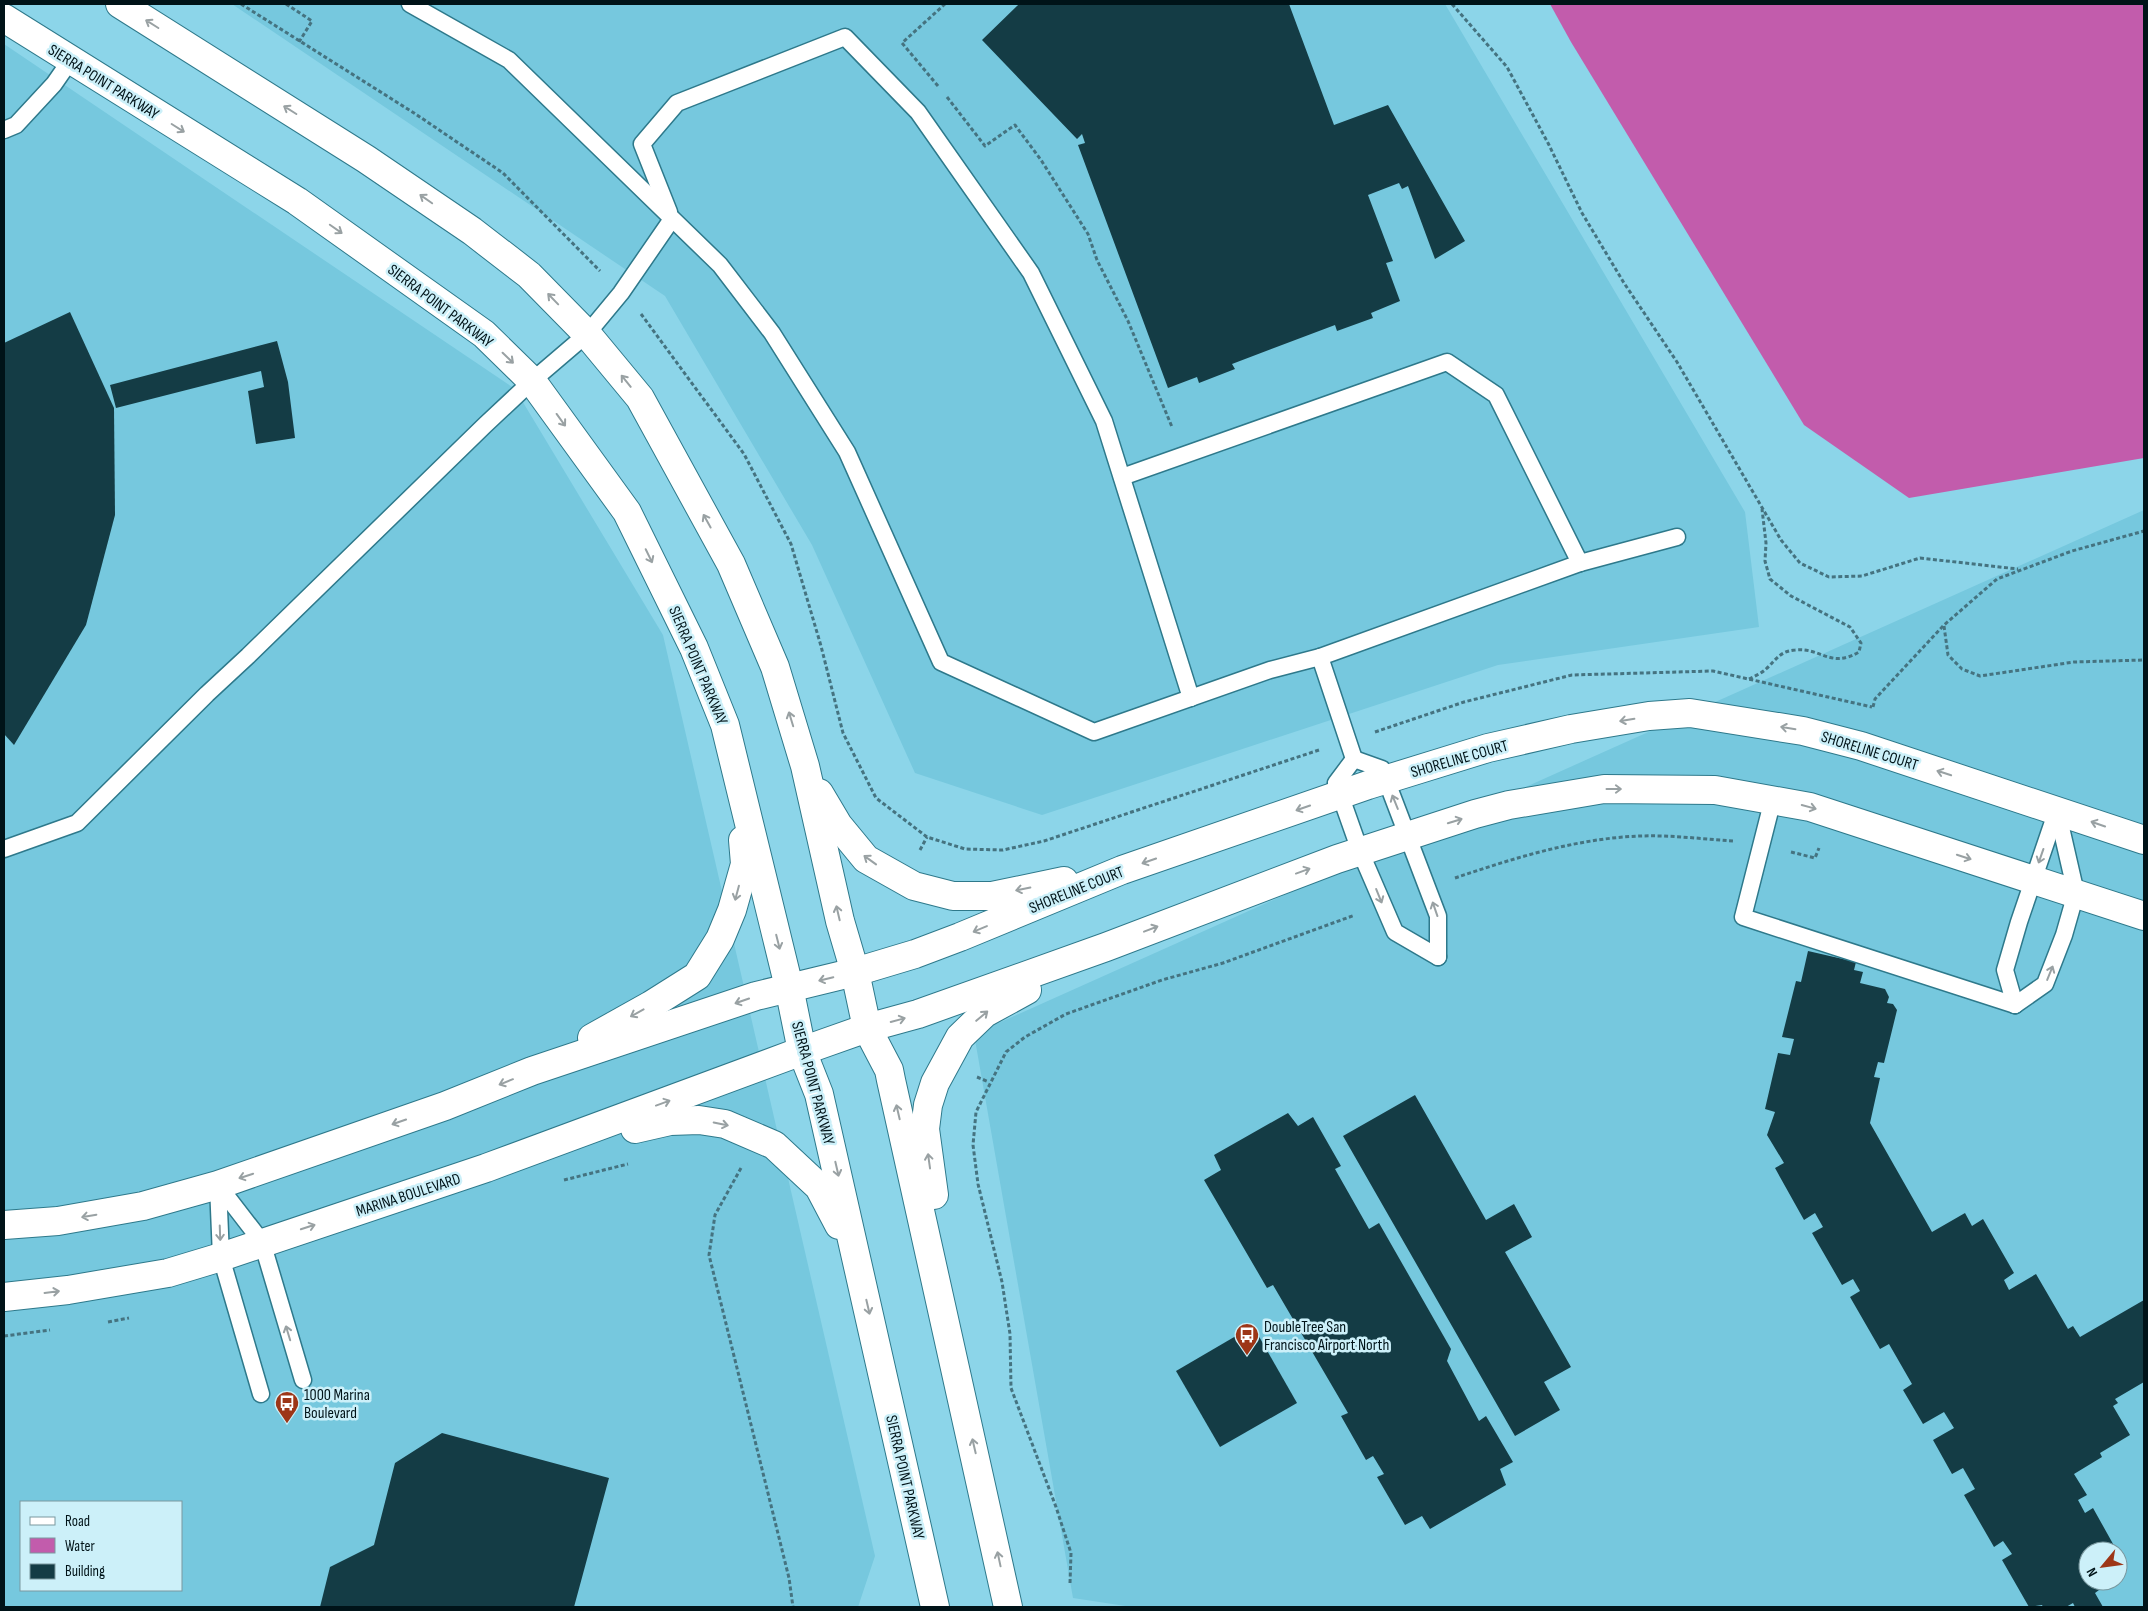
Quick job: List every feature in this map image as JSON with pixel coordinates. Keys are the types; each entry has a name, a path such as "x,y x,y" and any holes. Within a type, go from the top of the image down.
{"street":[{"path":"120,4 366,159 472,231 529,275 587,334 640,398 731,564 775,667 805,766 840,922 855,972 867,1028 889,1070 956,1364 1008,1607"},
{"name":"SIERRA POINT PARKWAY","path":"4,18 70,61 297,201 484,334 532,381 627,512 694,648 725,725 789,987 802,1051 820,1094 935,1607"},
{"name":"SHORELINE COURT","path":"789,987 855,972 960,937 1122,870 1386,779 1488,748 1571,729 1650,716 1690,713 1803,731 1860,746 2144,840"},
{"path":"532,1072 651,1005 697,976 720,939 732,910 745,864 742,819 725,725"},
{"path":"805,766 838,825 866,859 914,886 953,896 992,896 1122,870"},
{"path":"802,1051 867,1028 918,1014 1106,947 1360,851 1408,835 1509,805 1604,789 1715,790 1810,807 2144,916"},
{"path":"956,1364 959,1331 944,1262 924,1129 928,1105 936,1083 960,1037 985,1012 1106,947"},
{"path":"4,1225 58,1221 143,1206 218,1185 445,1106 532,1072 756,996 789,987"},
{"name":"MARINA BOULEVARD","path":"4,1297 68,1290 168,1273 221,1257 486,1168 802,1051"},
{"path":"486,1168 670,1120 699,1120 726,1124 774,1145 819,1186 857,1259"}],"lane":[{"path":"410,4 509,60 720,265 772,333 847,452 941,662 1094,732 1270,670 1320,656 1580,563 1677,537"},
{"path":"672,219 642,144 677,104 845,37 918,112 1031,273 1104,421 1191,698"},
{"path":"4,130 16,125 54,84 70,61"},
{"path":"4,849 77,823 207,694 532,381 587,334 621,293 672,219"},
{"path":"1122,477 1447,362 1496,395 1580,563"},
{"path":"1320,656 1354,759"},
{"path":"1354,759 1382,769 1438,916 1438,957 1395,932 1360,851 1336,783 1354,759"},
{"path":"1773,799 1743,916 2015,1005"},
{"path":"2015,1005 2005,970 2057,810"},
{"path":"2015,1005 2045,984 2064,935 2076,893 2057,810"},
{"path":"218,1185 262,1242 303,1380"},
{"path":"218,1185 221,1257 261,1394"}],"path":[{"path":"286,4 312,21 299,42"},
{"path":"945,4 902,43 985,146 1015,125 1041,160 1088,234 1097,260 1128,321 1170,421 1182,456"},
{"path":"1452,4 1507,67 1548,143 1582,213 1624,283 1677,362 1781,540 1800,563 1829,577 1862,576 1920,558 2019,569"},
{"path":"1762,507 1766,543 1765,561 1770,579 1791,596 1850,627 1861,643 1859,652 1848,659 1830,659 1811,652 1795,650 1778,655 1765,670 1748,679 1872,707 1875,700 1944,625 1997,579 2019,569 2072,551 2144,531"},
{"path":"1944,625 1948,655 1962,669 1980,676 2074,662 2144,660"},
{"path":"1456,878 1537,853 1590,842 1641,836 1737,841"},
{"path":"1782,850 1815,858"},
{"path":"1070,1583 1071,1553 1056,1507 1011,1388 1009,1325 1002,1282 978,1184 974,1145 976,1112 1006,1052 1025,1037 1066,1014 1162,980 1223,963 1361,913"},
{"path":"563,1180 629,1164"},
{"path":"743,1164 715,1215 709,1255 789,1578 793,1607"}],"shaded area":[{"path":"232,4 1445,4 1745,512 1759,627 1498,665 1042,815 915,773 812,545 665,296"},
{"path":"4,44 515,389 663,635 875,1556 858,1607 4,1607"},
{"path":"2144,510 2144,1607 1132,1607 1073,1598 974,1034"}],"water":[{"path":"1550,4 2144,4 2144,458 1909,498 1804,425 1571,42"}],"building":[{"path":"1019,4 1289,4 1334,125 1388,105 1465,241 1435,259 1408,186 1402,189 1399,183 1368,195 1393,261 1386,263 1400,301 1371,313 1373,318 1337,331 1335,325 1232,364 1235,369 1199,383 1197,377 1168,388 1078,145 1085,143 1082,134 1077,139 982,40"},
{"path":"70,312 114,408 115,515 86,625 14,745 4,734 4,343"},
{"path":"277,341 288,382 295,438 256,444 248,391 264,387 261,371 116,408 110,385"},
{"path":"1808,951 1856,962 1854,970 1863,972 1860,983 1885,989 1889,997 1887,1003 1893,1004 1897,1010 1884,1063 1878,1062 1874,1077 1880,1078 1870,1123 1932,1232 1965,1213 1972,1226 1983,1219 2014,1273 2004,1280 2009,1290 2036,1274 2068,1329 2073,1326 2080,1337 2144,1300 2144,1382 2115,1399 2118,1403 2113,1406 2130,1435 2100,1453 2102,1457 2074,1474 2087,1495 2078,1500 2085,1513 2093,1508 2111,1541 2078,1541 2078,1591 2098,1591 2095,1593 2103,1607 2075,1607 2073,1603 2066,1607 2043,1607 2042,1605 2029,1607 2002,1560 2012,1554 2003,1541 1994,1547 1964,1495 1975,1489 1963,1468 1952,1474 1933,1440 1954,1428 1944,1412 1923,1424 1903,1390 1912,1384 1889,1344 1880,1349 1850,1297 1860,1291 1853,1279 1842,1285 1812,1233 1823,1227 1815,1213 1804,1220 1775,1168 1784,1163 1767,1135 1775,1112 1765,1109 1778,1053 1790,1055 1794,1039 1782,1037 1796,981 1801,982"},
{"path":"1415,1095 1486,1220 1514,1204 1532,1237 1505,1252 1571,1367 1544,1382 1560,1410 1515,1436 1343,1136"},
{"path":"1288,1113 1298,1126 1313,1117 1341,1166 1335,1169 1369,1229 1379,1223 1451,1349 1447,1361 1479,1421 1486,1416 1513,1462 1500,1469 1506,1485 1430,1529 1422,1516 1405,1525 1377,1477 1384,1474 1373,1456 1366,1460 1341,1416 1348,1413 1273,1285 1267,1288 1204,1180 1221,1170 1214,1155"},
{"path":"1253,1326 1297,1403 1220,1447 1176,1371"},
{"path":"442,1433 609,1478 574,1607 320,1607 330,1567 374,1545 395,1463"}],"place":[{"name":"DoubleTree San Francisco Airport North","path":"1247,1356"},
{"name":"1000 Marina Boulevard","path":"287,1424"}]}
